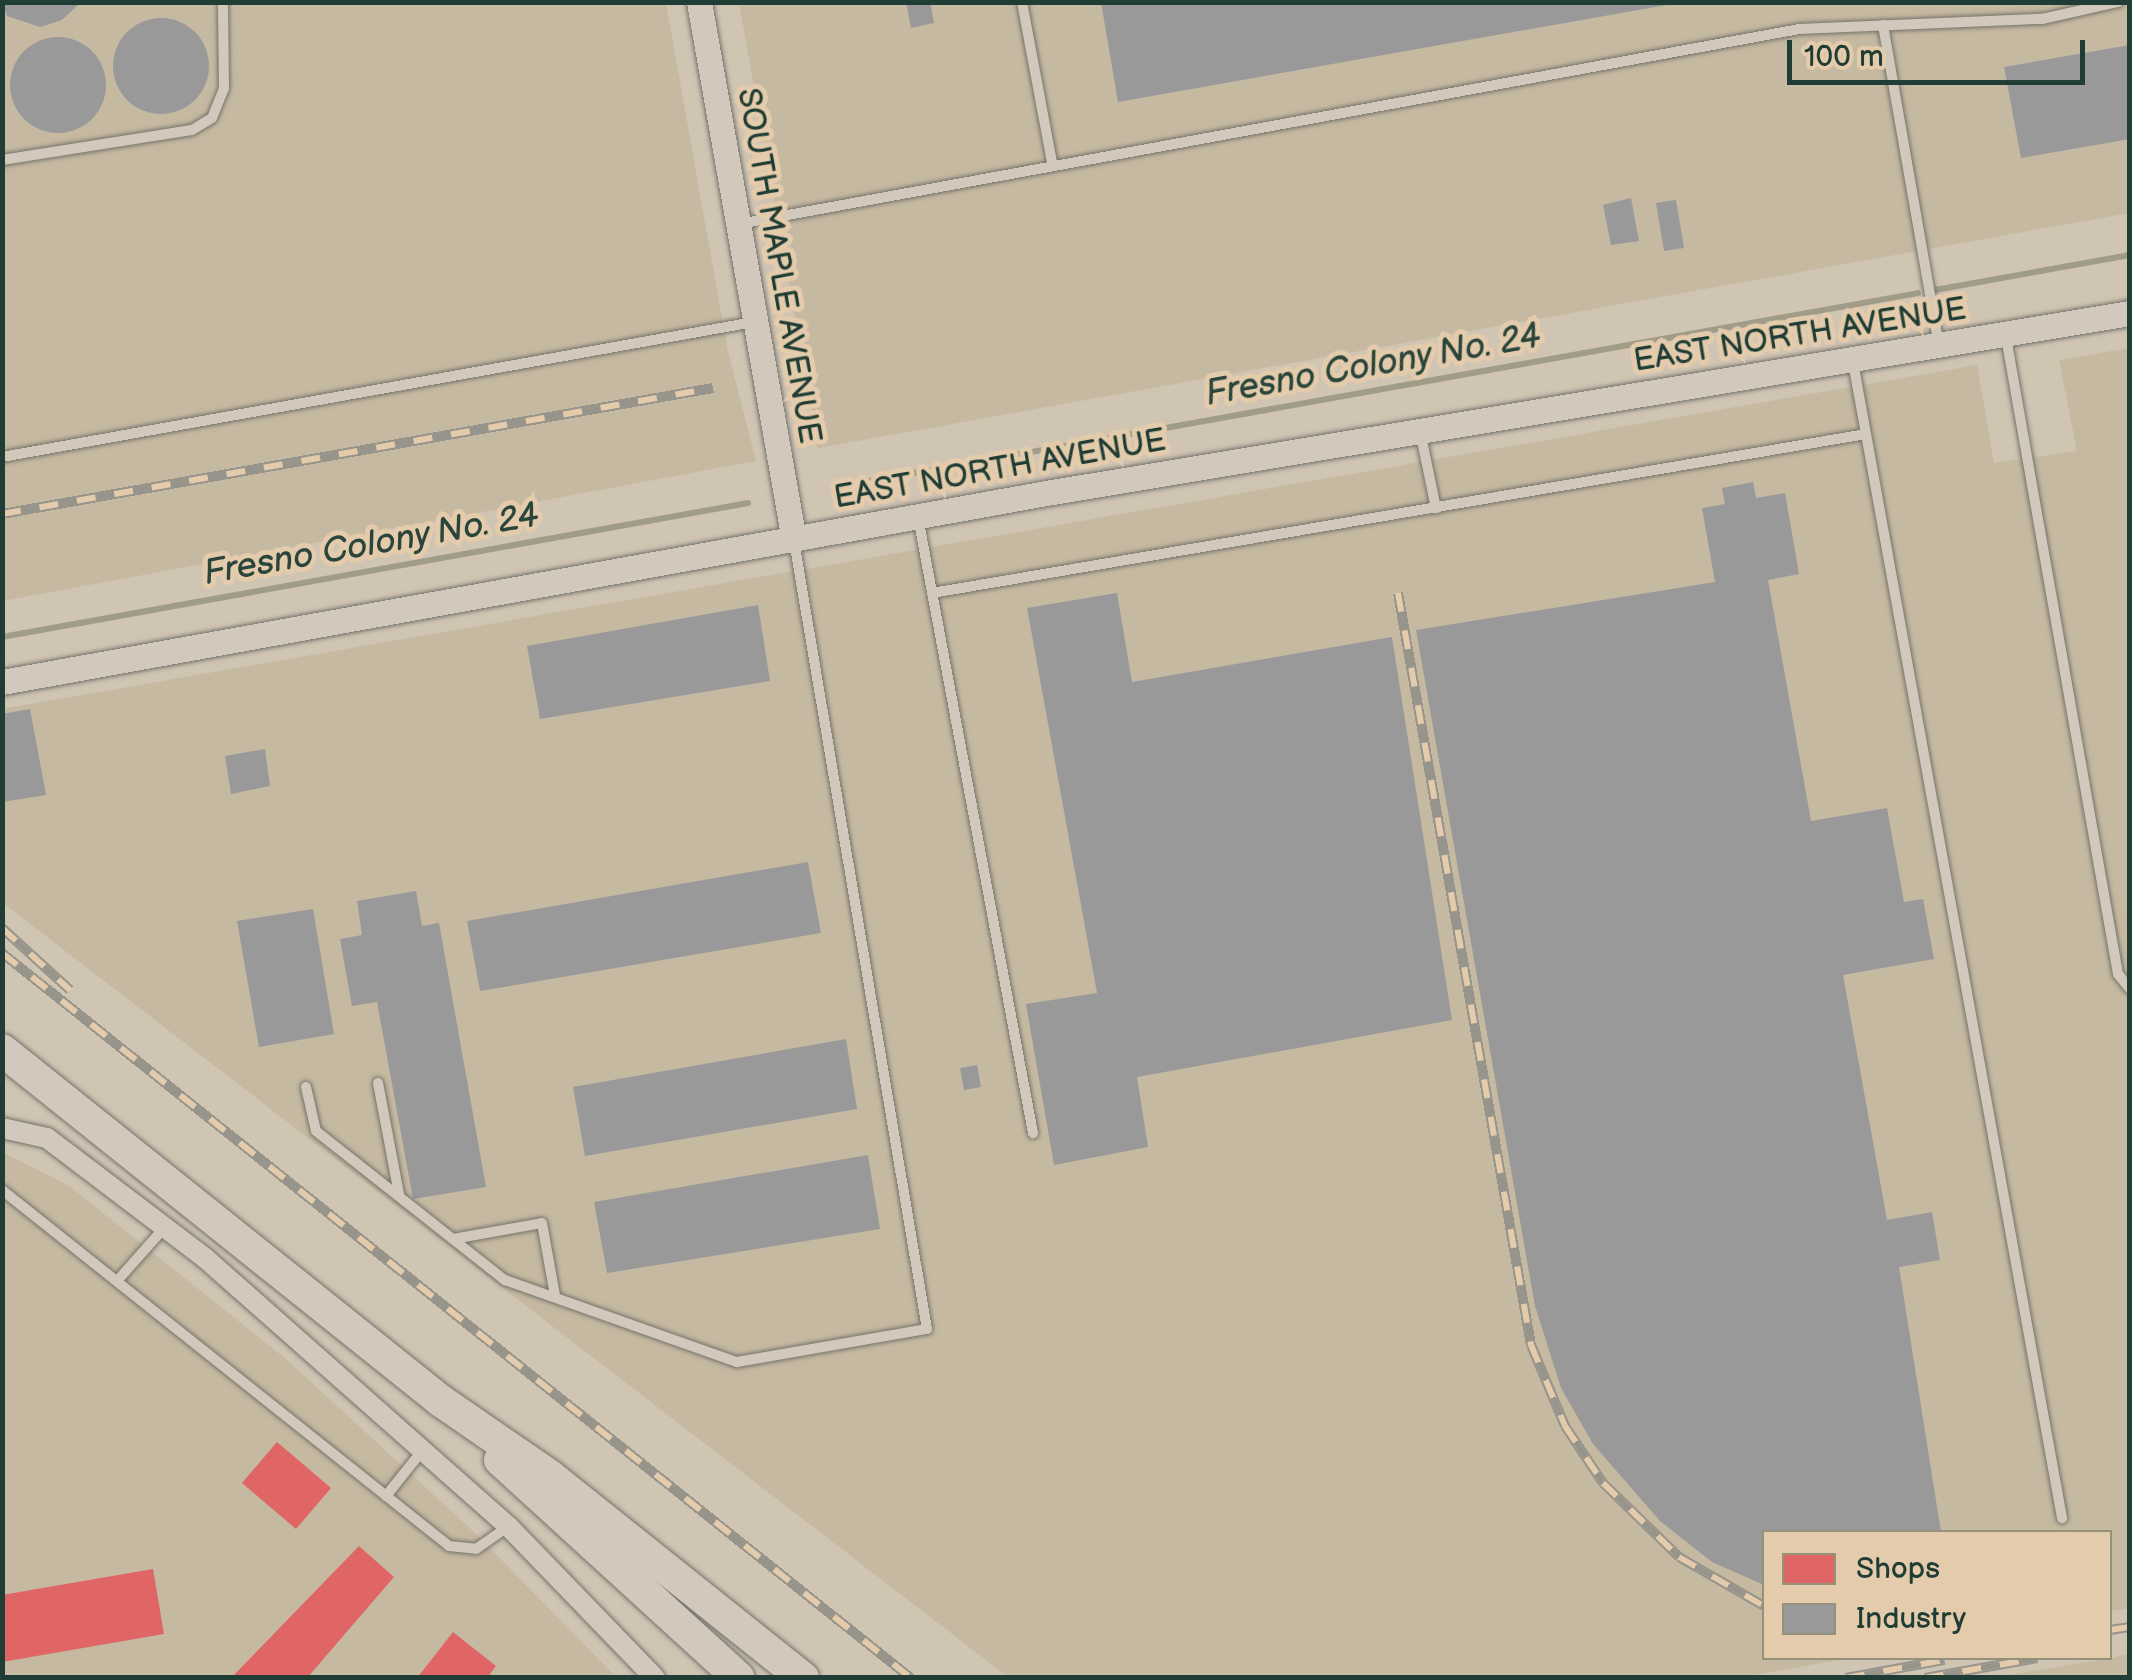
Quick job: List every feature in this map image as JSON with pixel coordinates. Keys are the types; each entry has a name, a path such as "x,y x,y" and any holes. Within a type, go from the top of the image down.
{"main road":[{"path":"2,1050 440,1400 550,1476 803,1678"},
{"path":"440,1400 739,1678"}],"street":[{"name":"SOUTH MAPLE AVENUE","path":"699,2 794,540"},
{"name":"EAST NORTH AVENUE","path":"2,682 918,516 2130,313"},
{"path":"2,1128 48,1138 165,1227 509,1527 656,1678"}],"lane":[{"path":"2,160 192,130 212,118 224,88 223,2"},
{"path":"1022,2 1052,163"},
{"path":"738,224 1052,163 1799,29 2042,19 2118,2"},
{"path":"1883,26 1939,347"},
{"path":"2,457 755,322"},
{"path":"2006,336 2118,974 2130,989"},
{"path":"1853,361 2062,1518"},
{"path":"1420,430 1436,508"},
{"path":"932,593 1866,434"},
{"path":"918,516 1033,1134"},
{"path":"306,1086 316,1131 505,1280 738,1362 928,1329 794,540"},
{"path":"378,1082 399,1195"},
{"path":"2,1190 386,1496 463,1552 509,1527"},
{"path":"453,1239 542,1223 555,1295"},
{"path":"116,1281 165,1227"},
{"path":"386,1496 423,1450"}],"shaded area":[{"path":"3,3 666,3 728,352 756,461 3,601"},
{"path":"739,3 2129,3 2129,213 818,448"},
{"path":"2129,348 2129,1608 2112,1611 2112,1530 1762,1530 1762,1660 1838,1660 1737,1678 1008,1677 3,903 2,709 1977,365 1994,463 2077,451 2059,360"},
{"path":"2,1152 68,1185 286,1359 475,1533 616,1677 3,1677"},
{"path":"2129,1654 2129,1677 1997,1677 2112,1660"}],"building: Shops":[{"path":"277,1442 331,1488 296,1529 242,1483"},
{"path":"359,1546 394,1577 307,1678 231,1678"},
{"path":"153,1569 164,1634 2,1662 2,1595"},
{"path":"453,1632 496,1666 487,1678 417,1678"}],"building: Industry":[{"path":"2,2 81,2 62,20 40,27 7,16"},
{"path":"906,2 930,2 934,23 911,28"},
{"path":"1101,2 1672,2 1672,4 1118,102"},
{"path":"161,18 180,21 195,32 206,47 206,85 195,100 180,111 161,114 142,111 127,100 116,85 113,66 116,47 127,32 142,21"},
{"path":"49,37 67,37 85,45 98,58 106,85 103,104 85,125 67,133 49,133 31,125 18,112 10,94 10,76 18,58 31,45"},
{"path":"2130,45 2130,139 2021,158 2004,67"},
{"path":"1631,198 1639,241 1611,245 1603,205"},
{"path":"1676,200 1684,248 1664,251 1656,203"},
{"path":"1753,482 1756,498 1785,493 1799,574 1768,580 1811,821 1887,808 1904,902 1923,899 1934,959 1843,975 1887,1220 1932,1212 1940,1260 1899,1267 1941,1530 1762,1530 1762,1584 1712,1562 1660,1521 1593,1444 1561,1388 1535,1306 1416,630 1715,582 1702,508 1725,504 1722,488"},
{"path":"1117,593 1132,682 1392,637 1452,1020 1137,1077 1148,1147 1054,1165 1026,1004 1097,993 1027,608"},
{"path":"758,605 770,681 540,719 527,646"},
{"path":"30,709 46,795 2,802 2,714"},
{"path":"265,749 270,786 231,794 225,756"},
{"path":"808,862 821,933 480,991 467,921"},
{"path":"416,891 422,926 439,923 486,1187 413,1199 377,1002 352,1006 340,939 362,935 357,901"},
{"path":"313,909 334,1034 259,1047 237,921"},
{"path":"846,1039 857,1109 585,1156 573,1087"},
{"path":"977,1065 981,1087 964,1090 960,1068"},
{"path":"868,1155 880,1229 607,1273 594,1202"}],"waterway":[{"name":"Fresno Colony No. 24","path":"1935,290 2130,255"},
{"name":"Fresno Colony No. 24","path":"836,487 1918,293"},
{"name":"Fresno Colony No. 24","path":"2,637 748,503"}],"railway":[{"path":"2,514 713,388"},
{"path":"1398,593 1531,1345 1565,1426 1603,1483 1679,1557 1762,1605"},
{"path":"2,928 70,990"},
{"path":"2,953 911,1678"},
{"path":"2112,1630 2130,1627"},
{"path":"1846,1678 1944,1660"},
{"path":"1925,1678 2026,1660"}]}
